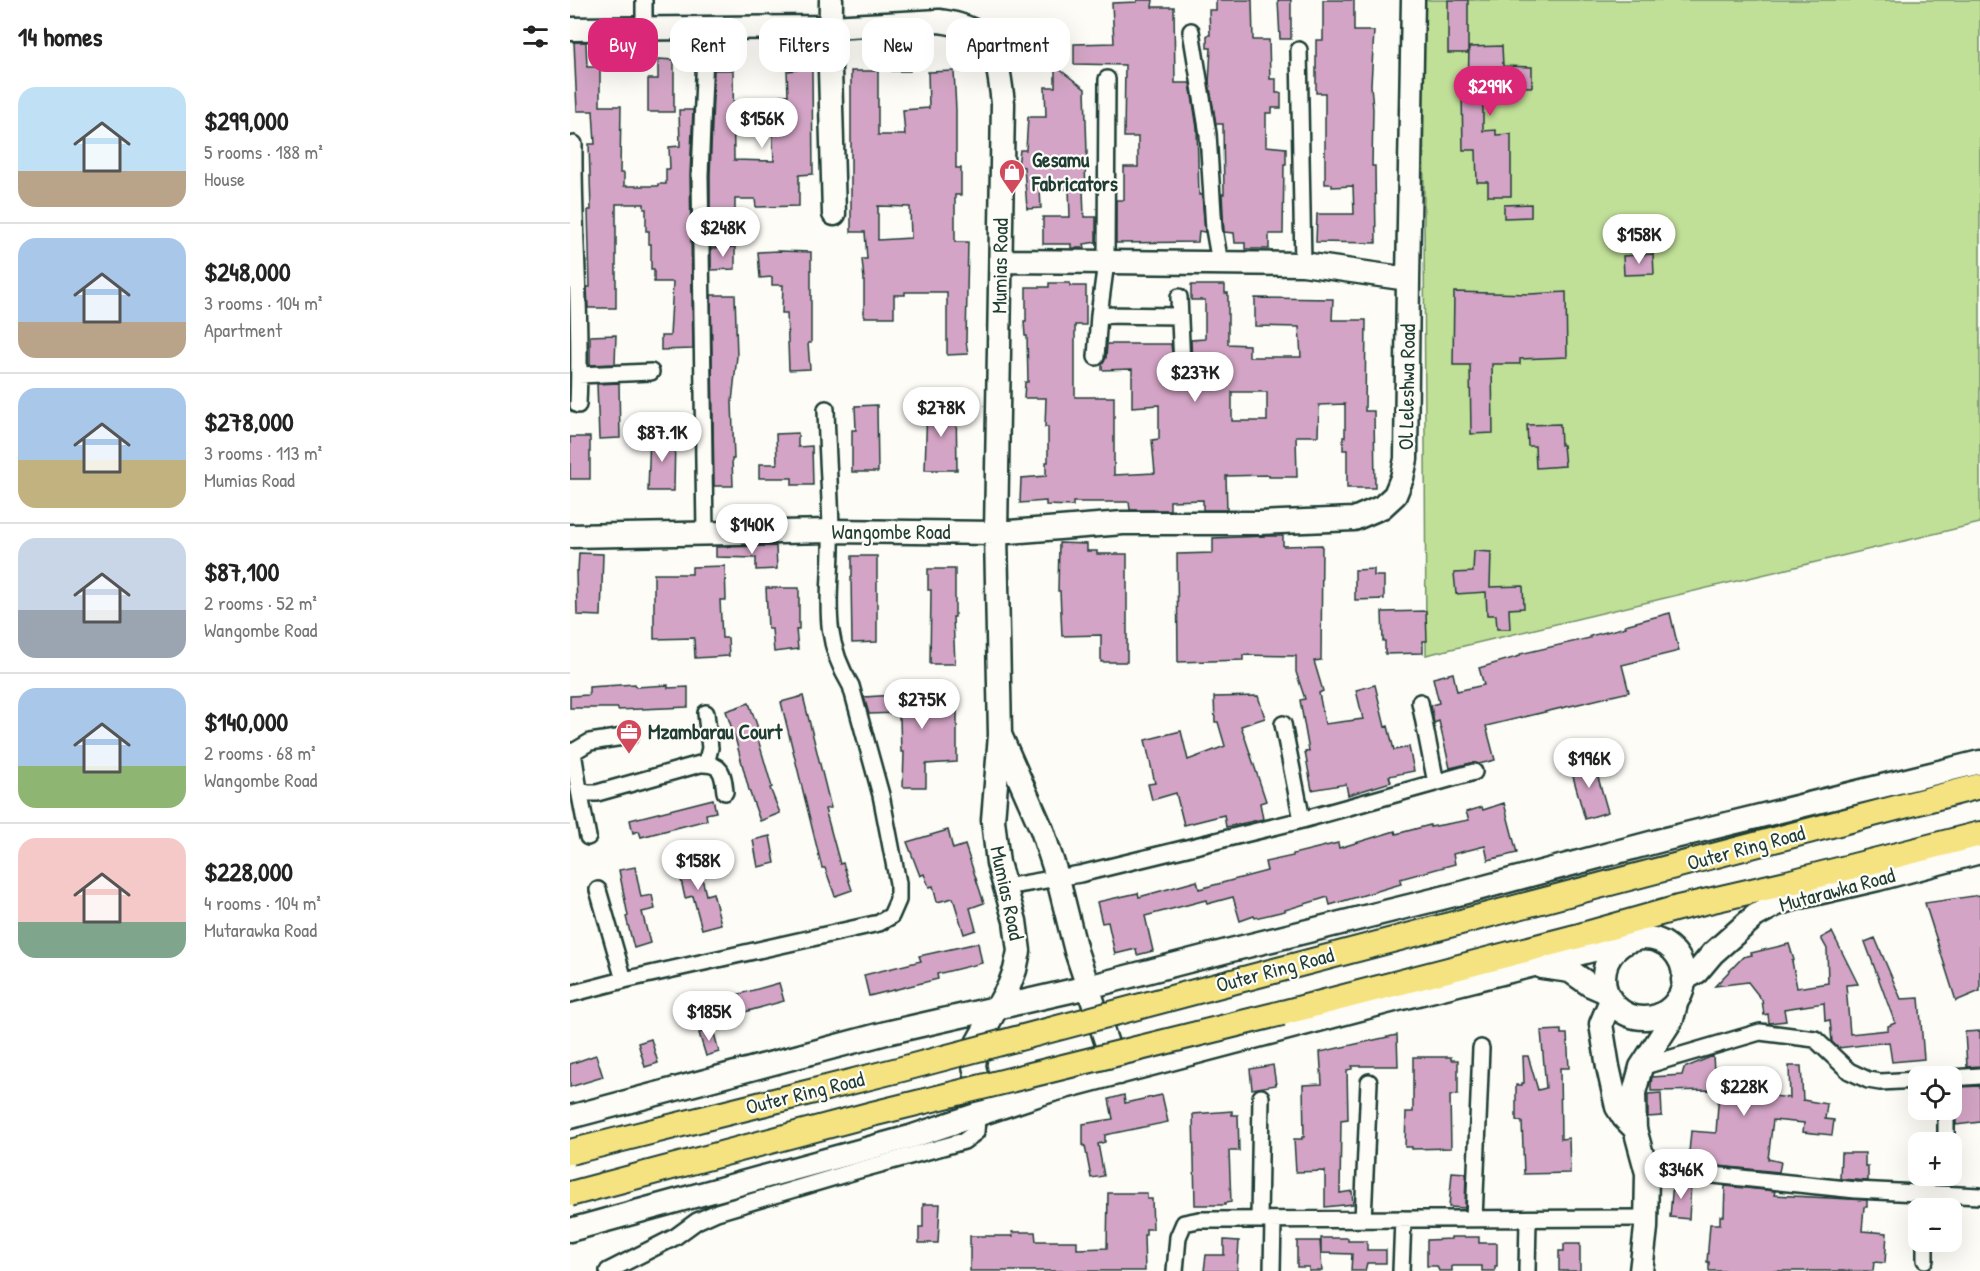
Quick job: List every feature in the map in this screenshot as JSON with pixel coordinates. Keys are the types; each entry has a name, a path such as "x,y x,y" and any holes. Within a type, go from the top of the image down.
{"main road":[{"path":"831,0 831,18"},
{"name":"Ol Leleshwa Road","path":"996,533 1123,524 1259,523 1354,519 1382,507 1395,495 1406,459 1413,0"},
{"name":"Mumias Road","path":"850,26 946,22 974,31 990,46 997,58 1003,104 996,533 1000,735 993,820 998,863 1017,929 1019,951 1009,986 977,1043 974,1066 977,1086 974,1116"},
{"name":"Mumias Road","path":"570,29 588,29"},
{"path":"830,72 834,214"},
{"path":"1001,261 1303,264 1408,279"},
{"name":"Wangombe Road","path":"570,536 831,531 996,533"},
{"name":"Mumias Road","path":"1000,735 1042,830 1059,879 1076,951 1119,1073"},
{"name":"Outer Ring Road","path":"570,1117 886,1033 1088,987 1462,894 1662,840 1980,762"},
{"name":"Outer Ring Road","path":"570,1152 902,1069 1980,786"},
{"name":"Outer Ring Road","path":"570,1194 872,1114 1579,936 1678,908 1975,841"},
{"name":"Mutarawka Road","path":"1641,1271 1646,1218 1646,1168 1635,1129 1634,1093 1641,1067 1672,1019 1680,990 1713,953 1755,916 1777,904 1878,879 1975,841"},
{"path":"570,1230 899,1140 1049,1091 1522,968 1637,939 1647,938 1666,945 1679,960 1680,990 1670,1009 1649,1018 1627,1015 1608,996 1570,970 1544,967 1522,968"},
{"path":"1635,1129 1617,1107 1601,1036 1608,996 1604,978 1606,965 1613,953 1623,944 1637,939"}],"street":[{"path":"644,0 644,18"},
{"path":"1191,31 1208,134 1214,229 1220,263"},
{"path":"1299,50 1303,264"},
{"path":"704,72 700,175 705,534"},
{"path":"1096,357 1106,262 1107,79"},
{"path":"574,144 572,211 575,346 579,375 578,405"},
{"path":"1179,297 1182,366"},
{"path":"1099,315 1179,316"},
{"path":"579,375 651,372"},
{"path":"570,994 845,932 879,923 891,916 898,900 898,883 881,795 850,686 833,647 828,620 831,531 826,409"},
{"path":"1420,702 1436,783"},
{"path":"706,713 710,748 706,764"},
{"path":"1283,724 1302,820"},
{"path":"588,837 572,752 590,742 630,736"},
{"path":"579,790 597,793 711,764 717,767 723,775 725,792"},
{"path":"1006,887 1059,879 1302,820 1474,772"},
{"path":"598,890 624,980"},
{"path":"1641,1067 1760,1032 1815,1039 1850,1071 1868,1080 1880,1082 1908,1081"},
{"path":"1474,1219 1481,1048"},
{"path":"1962,1077 1980,1076"},
{"path":"1363,1220 1369,1082"},
{"path":"1261,1097 1266,1220 1272,1271"},
{"path":"608,1271 675,1237 697,1221 717,1212 964,1142 976,1132 977,1119 974,1116"},
{"path":"1646,1168 1856,1190 1908,1199"},
{"path":"1962,1198 1980,1196"},
{"path":"1175,1271 1178,1237 1184,1224 1199,1220 1646,1218"},
{"path":"1401,1271 1403,1219"},
{"path":"1527,1271 1528,1219"},
{"path":"1925,1252 1925,1260"}],"green space":[{"path":"1423,0 1980,0 1980,523 1426,655"}],"building":[{"path":"1137,0 1153,0 1152,7 1174,7 1175,83 1190,83 1197,128 1199,195 1202,195 1205,232 1199,231 1198,242 1116,243 1116,200 1124,200 1124,167 1138,167 1138,137 1124,137 1125,65 1074,64 1074,44 1114,43 1112,3 1137,2"},
{"path":"1216,0 1252,0 1253,40 1269,40 1270,79 1276,79 1276,93 1281,93 1281,108 1272,108 1272,113 1266,113 1266,146 1286,148 1283,234 1269,234 1269,249 1245,249 1245,243 1235,243 1234,233 1224,232 1223,124 1216,124 1209,83 1211,48 1207,48 1207,35 1210,35 1209,10 1216,10"},
{"path":"1278,0 1291,0 1291,39 1280,39"},
{"path":"1323,0 1354,0 1354,31 1374,31 1371,85 1376,243 1316,242 1317,214 1354,214 1353,186 1332,187 1332,184 1325,184 1325,93 1316,93 1316,40 1323,40"},
{"path":"1448,0 1468,0 1468,53 1448,53"},
{"path":"574,42 586,42 588,72 600,72 600,106 621,106 620,173 624,173 624,186 658,186 658,184 666,184 666,169 670,169 669,147 680,146 679,110 693,110 690,175 693,349 661,350 661,336 670,336 673,282 654,282 654,269 651,269 651,244 649,244 649,231 646,231 644,204 616,204 616,308 588,308 587,287 590,287 588,210 591,210 589,144 595,144 593,111 577,111"},
{"path":"1502,46 1503,66 1532,67 1532,87 1483,85 1483,131 1496,130 1496,135 1511,134 1511,196 1488,196 1488,182 1477,182 1476,150 1463,150 1462,92 1468,92 1469,47"},
{"path":"658,59 670,60 670,72 674,72 674,112 648,112 648,79 658,79"},
{"path":"851,71 878,72 878,135 905,135 903,110 929,108 928,72 954,72 956,168 961,168 961,195 955,195 955,242 968,242 966,341 968,354 947,355 947,292 905,292 905,295 894,295 894,317 864,317 862,259 867,259 865,232 851,232","holes":["878,206 910,207 911,238 878,240"]},
{"path":"714,72 733,72 734,160 774,161 772,121 781,121 780,95 788,95 787,72 812,72 813,174 799,175 799,206 756,207 755,199 735,199 735,221 710,222"},
{"path":"1055,72 1063,72 1085,89 1087,153 1086,189 1083,189 1084,217 1096,217 1096,242 1084,244 1085,248 1071,248 1071,244 1043,244 1043,217 1070,217 1069,189 1040,190 1041,208 1027,209 1024,167 1018,166 1020,150 1026,150 1028,117 1046,117 1045,87 1055,87"},
{"path":"1531,204 1531,217 1504,218 1504,205"},
{"path":"735,247 735,269 711,270 711,248"},
{"path":"758,252 811,252 811,343 808,343 810,369 789,370 787,313 782,313 783,285 772,285 772,277 760,278"},
{"path":"1653,254 1654,274 1624,275 1623,256"},
{"path":"1049,283 1086,286 1086,325 1075,325 1075,397 1114,397 1114,475 1155,473 1152,440 1159,439 1159,405 1132,407 1132,369 1102,370 1107,344 1171,344 1174,371 1182,376 1188,374 1192,366 1191,340 1205,339 1205,300 1191,300 1191,285 1225,285 1225,293 1228,293 1228,344 1249,345 1249,357 1301,357 1299,327 1255,326 1255,298 1333,299 1332,320 1366,320 1365,411 1374,411 1375,488 1347,488 1347,450 1343,450 1345,404 1319,405 1318,436 1296,436 1297,477 1226,476 1227,510 1203,510 1203,500 1170,501 1170,510 1130,510 1129,502 1073,502 1073,506 1046,505 1046,501 1020,503 1021,478 1046,476 1046,462 1048,462 1048,427 1045,427 1046,398 1024,398 1025,382 1028,382 1027,336 1025,336 1024,321 1026,321 1026,287 1049,287","holes":["1232,392 1267,392 1267,421 1232,421"]},
{"path":"1454,292 1530,294 1566,292 1567,357 1520,359 1520,364 1492,364 1493,433 1471,434 1470,365 1453,365"},
{"path":"711,295 735,295 737,356 732,402 733,486 714,486"},
{"path":"616,335 615,364 590,365 590,336"},
{"path":"619,383 620,438 599,439 597,384"},
{"path":"927,404 956,404 957,470 925,470"},
{"path":"877,405 878,472 852,472 852,430 856,430 855,406"},
{"path":"1560,424 1565,466 1536,468 1535,446 1528,446 1527,425"},
{"path":"798,433 798,447 812,446 813,485 792,485 792,478 759,478 759,464 777,464 776,434"},
{"path":"650,434 675,435 674,491 648,491"},
{"path":"570,437 590,437 590,479 570,479"},
{"path":"1283,536 1283,546 1322,545 1321,660 1314,661 1323,691 1319,693 1325,724 1363,719 1356,690 1375,685 1385,727 1388,726 1394,750 1409,747 1414,771 1389,776 1391,782 1348,795 1346,784 1312,790 1305,752 1309,751 1300,700 1305,699 1296,672 1296,656 1243,655 1243,660 1178,662 1177,554 1213,553 1213,538"},
{"path":"1059,543 1087,544 1087,551 1097,551 1097,554 1127,554 1127,662 1101,662 1101,635 1062,636 1060,591 1058,591"},
{"path":"776,546 777,569 756,570 756,558 716,557 716,547"},
{"path":"1474,551 1491,552 1490,587 1523,586 1524,608 1509,609 1510,629 1497,629 1496,615 1487,615 1486,592 1456,594 1454,573 1473,572"},
{"path":"579,553 603,554 601,616 577,615 576,571 578,571"},
{"path":"852,556 877,556 877,642 852,643"},
{"path":"725,566 726,600 720,600 722,638 728,638 729,656 695,658 694,638 654,639 654,574 692,574 692,567"},
{"path":"928,569 955,569 955,617 953,617 955,664 930,664 931,590 928,590"},
{"path":"1374,569 1374,576 1384,576 1384,599 1355,600 1355,570"},
{"path":"766,588 799,588 799,629 796,629 798,649 774,652 772,629 768,629"},
{"path":"1426,611 1427,641 1423,641 1423,653 1385,654 1382,612"},
{"path":"1670,613 1679,651 1622,665 1629,692 1486,726 1495,760 1450,768 1439,721 1434,723 1431,705 1439,703 1433,678 1453,673 1457,691 1484,685 1479,668 1520,656 1520,654 1590,638 1590,636 1626,627 1625,625"},
{"path":"635,684 636,687 668,685 668,688 688,687 688,707 618,710 618,708 570,708 570,696 589,695 589,687"},
{"path":"957,691 957,762 926,764 926,787 903,787 904,752 901,752 898,713 869,714 864,697"},
{"path":"803,696 831,808 825,809 840,864 843,863 852,890 835,896 825,868 822,868 781,702"},
{"path":"1258,696 1265,718 1241,726 1266,801 1260,803 1263,819 1226,827 1224,815 1184,825 1176,793 1152,800 1148,784 1155,783 1145,740 1181,731 1188,760 1225,746 1218,722 1215,722 1214,697"},
{"path":"749,703 758,728 755,729 772,787 770,788 780,813 760,821 726,711"},
{"path":"1593,760 1608,812 1585,819 1570,766"},
{"path":"713,799 716,812 706,814 707,820 641,837 639,831 633,833 630,820"},
{"path":"1504,803 1517,853 1488,860 1485,846 1453,854 1455,864 1400,879 1401,884 1330,905 1328,897 1285,911 1255,918 1254,916 1240,921 1233,897 1207,904 1206,900 1145,916 1153,951 1137,955 1136,949 1115,954 1108,922 1102,923 1097,902 1138,893 1139,897 1197,881 1199,889 1267,871 1265,862 1293,856 1293,854 1338,843 1339,848 1395,831 1396,834 1430,825 1430,827 1469,820 1466,812 1482,807 1483,810"},
{"path":"948,830 953,849 965,845 984,903 970,908 976,930 964,934 953,898 937,902 933,886 929,887 924,874 920,876 907,842"},
{"path":"770,836 775,863 758,867 753,840"},
{"path":"696,853 706,895 713,893 721,924 702,929 693,896 685,898 676,857"},
{"path":"635,867 641,897 652,895 655,909 642,912 650,943 634,948 626,917 628,916 619,870"},
{"path":"1980,895 1980,991 1956,1001 1925,903"},
{"path":"1832,932 1858,984 1846,985 1850,1034 1888,1030 1888,1026 1895,1023 1865,942 1875,938 1901,999 1919,998 1924,1059 1892,1062 1889,1042 1838,1048 1832,1042 1830,1020 1825,1021 1824,1003 1784,1009 1786,1021 1769,1023 1768,1014 1764,1015 1762,1000 1748,982 1715,986 1743,957 1789,944 1794,960 1792,961 1797,988 1828,983 1827,949 1821,938"},
{"path":"978,943 982,963 937,974 938,979 869,996 864,975 921,961 919,956"},
{"path":"779,983 784,1001 741,1013 736,995"},
{"path":"713,1029 719,1052 706,1056 699,1033"},
{"path":"1561,1030 1561,1034 1567,1034 1569,1068 1560,1068 1561,1139 1569,1138 1570,1173 1524,1174 1522,1122 1516,1120 1516,1085 1524,1083 1523,1056 1528,1056 1538,1090 1546,1088 1541,1031"},
{"path":"1980,1031 1980,1066 1967,1067 1965,1032"},
{"path":"1397,1035 1398,1066 1352,1066 1352,1069 1347,1070 1348,1119 1341,1120 1340,1193 1352,1191 1353,1204 1325,1207 1325,1171 1296,1172 1294,1139 1304,1137 1303,1085 1322,1084 1320,1052"},
{"path":"651,1039 658,1063 645,1067 638,1043"},
{"path":"596,1055 603,1077 570,1087 570,1064"},
{"path":"1713,1056 1714,1071 1732,1071 1732,1080 1748,1082 1747,1093 1790,1098 1789,1066 1801,1066 1803,1100 1827,1104 1825,1119 1834,1120 1832,1135 1803,1132 1804,1123 1773,1120 1768,1159 1781,1162 1779,1172 1688,1163 1691,1131 1716,1133 1719,1090 1651,1091 1652,1077 1682,1075 1684,1068"},
{"path":"1413,1057 1451,1057 1451,1060 1458,1060 1458,1094 1450,1096 1451,1148 1412,1149 1412,1147 1405,1147 1406,1112 1413,1112"},
{"path":"1273,1065 1276,1085 1252,1089 1250,1069"},
{"path":"1980,1086 1980,1122 1956,1125 1956,1120 1962,1120 1962,1087"},
{"path":"1661,1093 1662,1116 1648,1117 1648,1094"},
{"path":"1124,1095 1125,1103 1162,1095 1168,1122 1105,1135 1105,1142 1098,1144 1104,1176 1091,1178 1085,1146 1083,1146 1083,1124 1113,1119 1109,1099"},
{"path":"1232,1111 1232,1115 1238,1115 1239,1151 1229,1151 1231,1202 1225,1205 1195,1205 1193,1114"},
{"path":"1841,1153 1865,1153 1868,1181 1840,1179"},
{"path":"1452,1172 1466,1173 1465,1208 1449,1207"},
{"path":"1673,1182 1691,1183 1689,1219 1670,1217"},
{"path":"1725,1186 1775,1191 1774,1195 1867,1200 1867,1207 1864,1207 1862,1231 1887,1233 1885,1263 1874,1262 1873,1271 1709,1271 1709,1262 1707,1262 1710,1224 1720,1224 1720,1216 1724,1216"},
{"path":"1108,1193 1147,1193 1147,1199 1152,1199 1153,1229 1146,1229 1146,1235 1144,1235 1145,1271 970,1271 970,1236 1013,1236 1012,1232 1035,1232 1036,1241 1077,1241 1077,1249 1107,1248"},
{"path":"923,1204 940,1204 938,1243 919,1243 919,1227 923,1227"},
{"path":"1451,1237 1479,1237 1479,1243 1497,1243 1495,1271 1482,1271 1482,1266 1452,1266 1452,1271 1439,1271 1437,1266 1427,1266 1427,1240 1451,1239"},
{"path":"1321,1238 1367,1241 1367,1250 1386,1250 1386,1263 1367,1263 1365,1271 1351,1271 1352,1254 1321,1253"},
{"path":"1224,1240 1239,1241 1237,1271 1204,1271 1206,1255 1224,1255"},
{"path":"1297,1241 1320,1241 1322,1271 1309,1271 1309,1267 1297,1267"},
{"path":"1564,1244 1580,1244 1580,1271 1559,1271 1559,1251 1564,1251"}],"place":[{"name":"Gesamu Fabricators","path":"1012,195"},
{"name":"Mzambarau Court","path":"629,755"}]}
